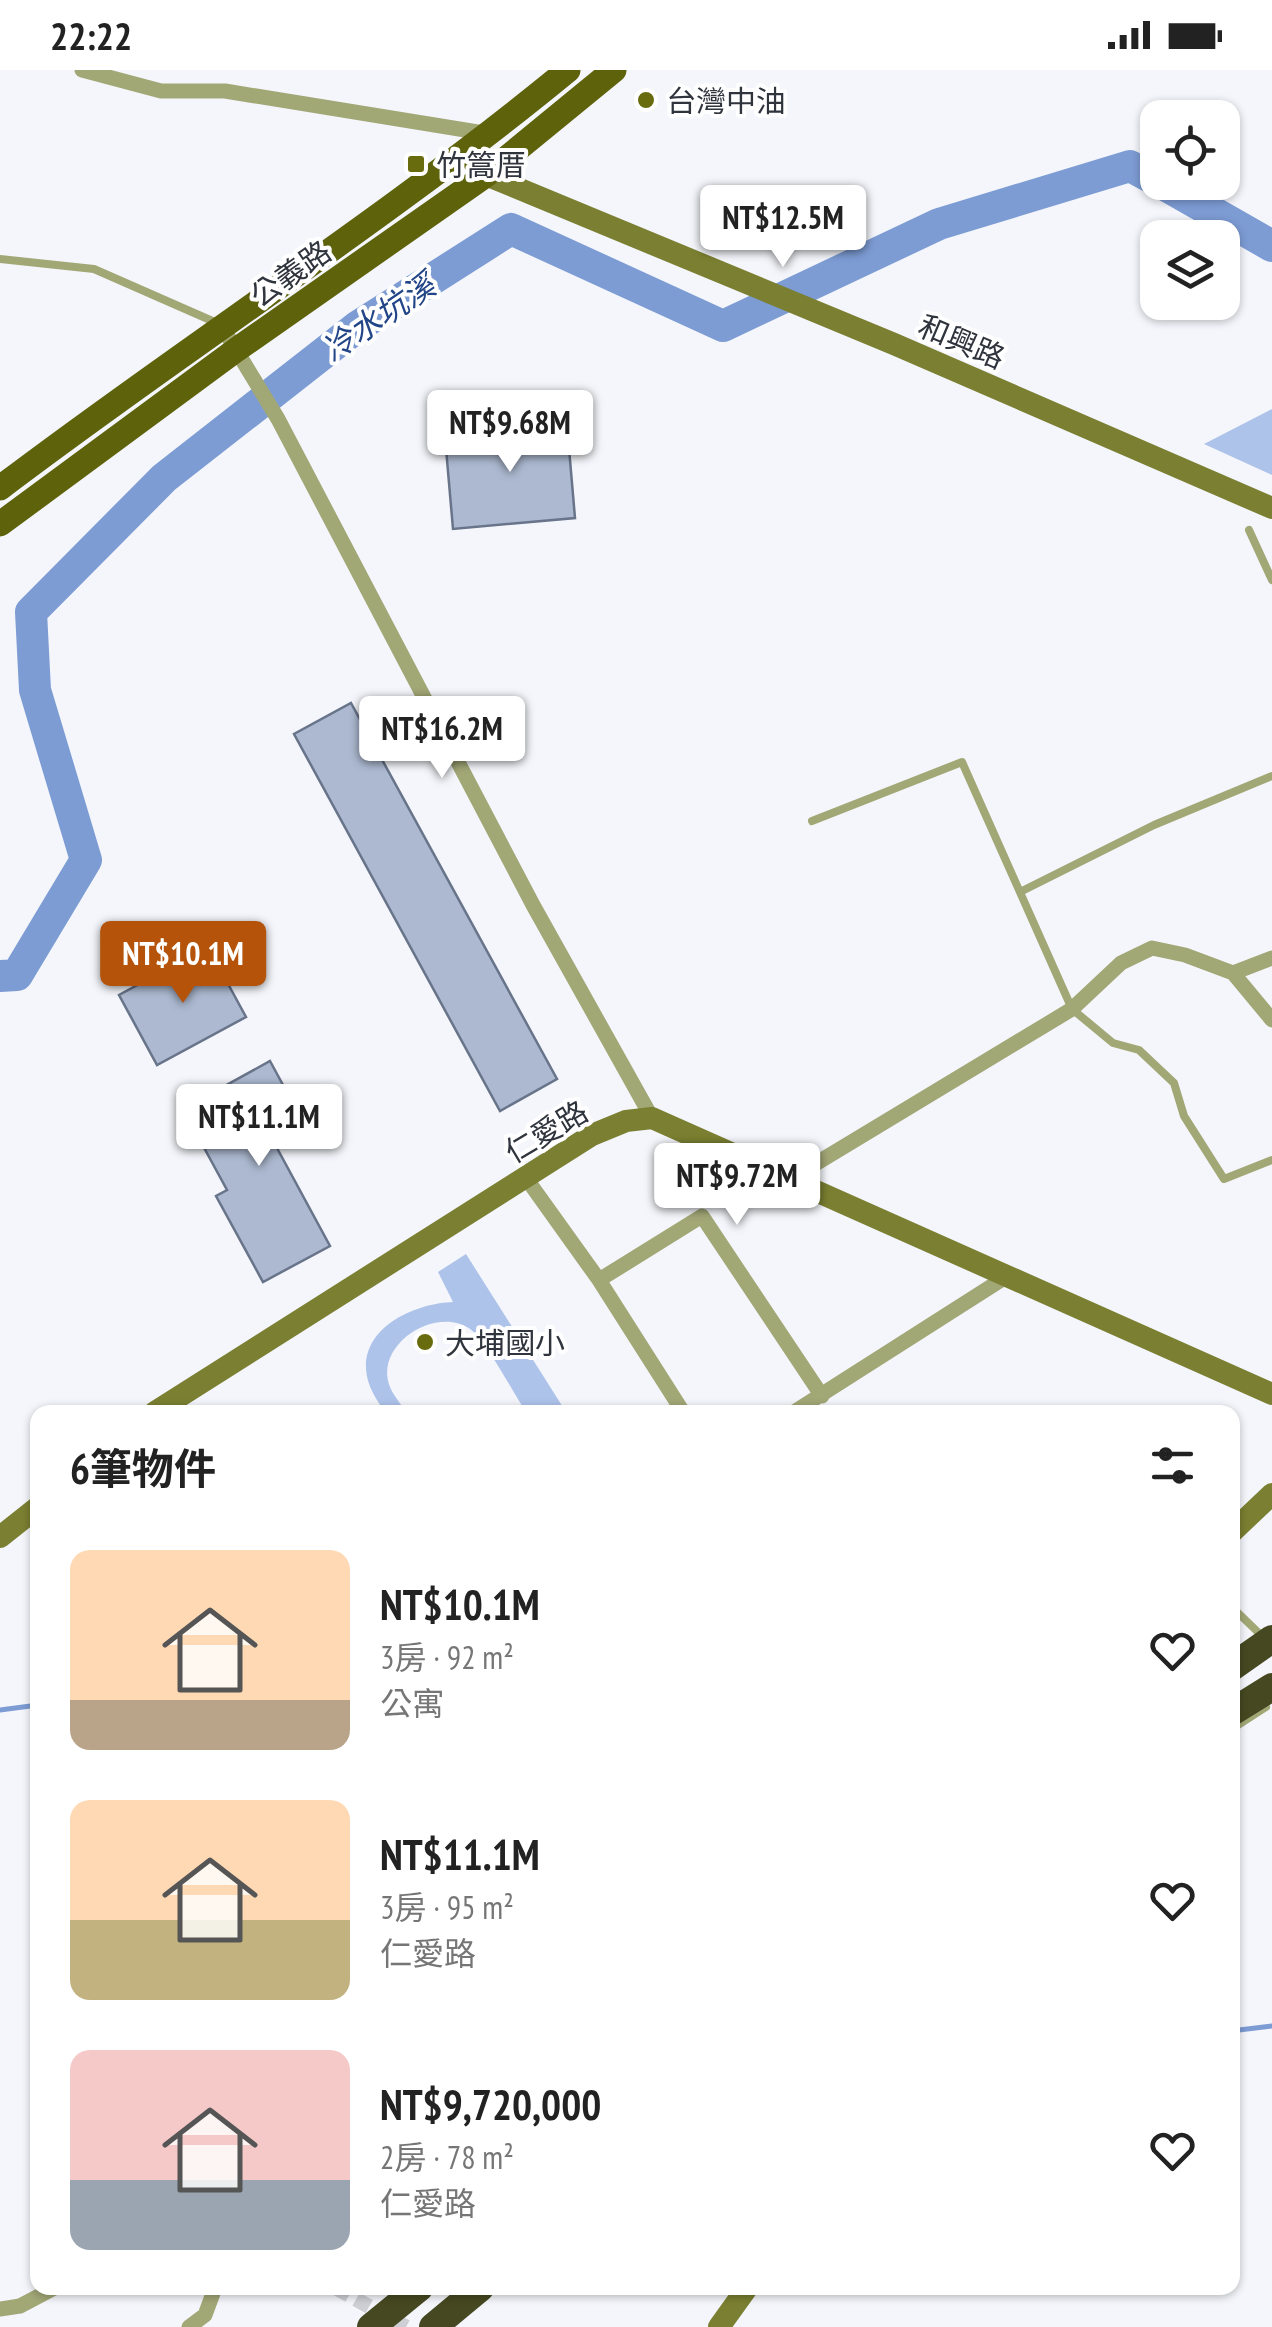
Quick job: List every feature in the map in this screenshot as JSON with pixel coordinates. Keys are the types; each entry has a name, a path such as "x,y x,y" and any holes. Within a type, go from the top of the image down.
{"highway":[{"path":"1240,1707 1272,1686"},
{"path":"371,2327 410,2295"},
{"path":"434,2327 472,2295"}],"main road":[{"name":"公義路","path":"0,488 221,325 466,154 568,70"},
{"name":"公義路","path":"0,524 243,361 486,175 614,70"}],"street":[{"path":"82,70 161,91 225,91 490,134"},
{"name":"和興路","path":"466,154 486,175 808,308 1272,508"},
{"path":"221,325 278,420 533,906 652,1118 1272,1394"},
{"path":"792,1178 1072,1009 1121,964 1152,948 1185,954 1233,973 1272,1020"},
{"path":"1233,973 1272,958"},
{"name":"仁愛路","path":"166,1405 592,1135 626,1121 652,1118"},
{"path":"526,1178 598,1280 678,1405"},
{"path":"598,1280 702,1216 822,1396"},
{"path":"806,1405 1008,1275"},
{"path":"1240,1524 1272,1494"},
{"path":"0,1537 30,1513"},
{"path":"0,2308 20,2306 41,2295"},
{"path":"188,2327 205,2315 212,2295"},
{"path":"719,2327 742,2295"}],"lane":[{"path":"0,259 94,269 221,325"},
{"path":"1250,530 1272,580"},
{"path":"812,822 962,762 1072,1009 1113,1043 1138,1050 1174,1082 1184,1116 1224,1179 1272,1160"},
{"path":"1020,892 1154,825 1272,776"},
{"path":"1240,1619 1256,1645 1272,1623"},
{"path":"1240,1724 1272,1703"}],"shaded area":[{"path":"1272,409 1272,475 1204,444"},
{"path":"466,1254 562,1405 522,1405 476,1335 456,1323 441,1322 411,1333 399,1344 387,1371 390,1387 401,1405 380,1405 366,1369 374,1340 383,1329 410,1312 453,1302 438,1272"}],"building":[{"path":"522,418 523,429 567,425 575,518 453,529 445,437 480,434 479,421"},
{"path":"351,703 557,1079 500,1111 294,734"},
{"path":"208,947 246,1017 157,1065 119,995"},
{"path":"270,1061 308,1131 277,1148 330,1246 263,1282 216,1196 227,1190 183,1109"}],"waterway":[{"name":"冷水坑溪","path":"0,976 17,975 86,860 35,690 31,612 164,478 357,327 511,229 723,326 939,224 1130,166 1140,171"},
{"name":"冷水坑溪","path":"1192,200 1272,246"},
{"path":"0,1710 30,1706"},
{"path":"1240,2030 1272,2026"}],"tunnel":[{"path":"349,2295 406,2327"}],"place":[{"name":"台灣中油","path":"646,100"},
{"name":"竹篙厝","path":"416,164"},
{"name":"大埔國小","path":"425,1342"}]}
